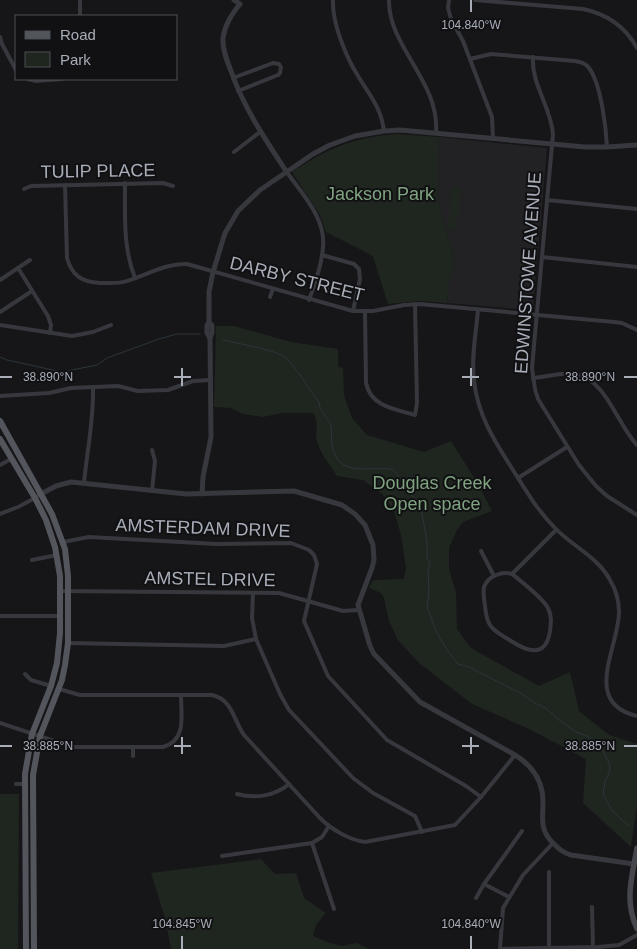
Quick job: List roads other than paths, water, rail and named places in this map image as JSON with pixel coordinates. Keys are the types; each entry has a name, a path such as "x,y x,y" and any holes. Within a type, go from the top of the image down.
{"main road":[{"path":"0,421 42,493 52,514 63,542 68,592 68,643 65,665 59,689 40,736 32,788 34,949"},
{"path":"0,439 35,498 53,538 57,554 60,591 59,649 51,686 32,734 24,784 26,949"},
{"path":"637,848 630,904 637,929"}],"street":[{"path":"80,0 80,15"},
{"path":"333,0 334,16 342,42 358,75 379,108 384,131"},
{"path":"389,0 393,21 424,82 435,109 437,117 436,133"},
{"path":"448,0 451,19 460,35 492,117 493,138"},
{"path":"475,0 583,9 597,12 622,28 637,48"},
{"path":"239,1 227,24 223,38 224,51 233,78 260,132 318,218 323,238 322,255 309,300"},
{"path":"0,37 15,68"},
{"path":"470,59 491,54 580,62 588,67 600,97 607,147"},
{"name":"EDWINSTOWE AVENUE","path":"533,57 533,71 553,127 536,315 533,378 541,404 586,475 596,486 622,507 637,515"},
{"path":"233,78 273,63 279,64 281,67 278,75 238,91"},
{"path":"202,494 203,477 212,437 210,338 207,334 209,292 213,272 226,233 238,211 260,190 286,171 330,145 355,136 384,131 436,133 552,144 607,147 637,145"},
{"path":"234,152 260,132"},
{"name":"TULIP PLACE","path":"24,189 31,186 163,183 173,186"},
{"path":"125,184 126,247 128,261 135,278"},
{"name":"DARBY STREET","path":"65,185 66,251 68,264 80,278 91,282 121,282 178,264 187,264 353,311 365,312 415,304 614,322 622,323 637,330"},
{"path":"547,200 637,209"},
{"path":"322,255 354,264 359,268 360,279 353,311"},
{"path":"542,257 637,266"},
{"path":"0,280 30,260"},
{"path":"18,268 50,321 50,333"},
{"path":"316,278 331,282 328,292"},
{"path":"270,297 273,289"},
{"path":"0,312 32,291"},
{"path":"365,312 366,383 369,393 378,403 415,415 417,404 415,304"},
{"path":"478,310 473,369 476,396 487,429 529,496 556,530 598,563 614,587 619,612 606,670 606,685 610,696 617,706 625,712 637,716"},
{"path":"0,325 72,336 84,335 112,325"},
{"path":"533,378 574,374 589,379 602,392 637,445"},
{"path":"0,396 43,394 66,388 118,386 138,391 168,390 193,381 210,380"},
{"path":"84,483 93,418 93,387"},
{"path":"518,478 567,447"},
{"path":"152,450 155,461 152,491"},
{"path":"0,465 12,458"},
{"path":"0,514 18,507 66,482 186,494 294,492 335,503 348,509 365,525 373,545 374,560 372,568 358,599 358,610 372,650 420,702 515,755 529,766 540,784 544,833 562,852 634,864"},
{"path":"512,574 556,530"},
{"name":"AMSTERDAM DRIVE","path":"63,542 90,537 207,544 291,543 304,547 314,555 317,569 304,617 305,626 324,669 333,683 386,740 466,786 481,797"},
{"path":"481,551 494,576"},
{"path":"32,560 57,554"},
{"path":"504,572 512,574 550,610 552,622 550,634 548,641 540,649 535,651 524,649 494,630 489,624 483,592 486,584 494,576 504,572"},
{"name":"AMSTEL DRIVE","path":"60,591 286,594 343,611 358,610"},
{"path":"253,593 252,618 256,639 280,694 293,715 353,778 373,793 415,816 422,832"},
{"path":"0,616 60,616"},
{"path":"68,643 224,646 256,639"},
{"path":"25,674 31,680 51,686"},
{"path":"59,689 80,695 212,696 226,702 244,735 320,818 329,826 355,840 365,842 455,825 481,797 515,755"},
{"path":"0,723 72,747 163,747 177,739 181,729 181,696"},
{"path":"133,747 133,756"},
{"path":"16,784 24,784"},
{"path":"237,794 247,797 272,794 289,784"},
{"path":"222,856 312,843 322,837 329,826"},
{"path":"476,898 522,831"},
{"path":"312,843 334,909"},
{"path":"553,843 523,875 503,908 500,949 619,945 637,935"},
{"path":"549,872 549,948"},
{"path":"484,884 509,897"},
{"path":"592,907 593,947"}],"waterway":[{"path":"0,357 62,372 97,365 107,358 177,334 200,334"},
{"path":"223,340 272,351 288,360 319,402 320,408 331,426 332,445 335,455 340,462 354,468 389,469 397,474 407,491 420,503 427,541 427,558 430,562 427,607 436,631 447,650 458,664 469,667 522,694 547,709 576,732 587,736 600,745 609,763 610,771 605,781 603,794 612,811 629,826"}],"park label":[{"name":"Jackson Park","path":"380,194"},
{"name":"Douglas Creek Open space","path":"432,493"}]}
